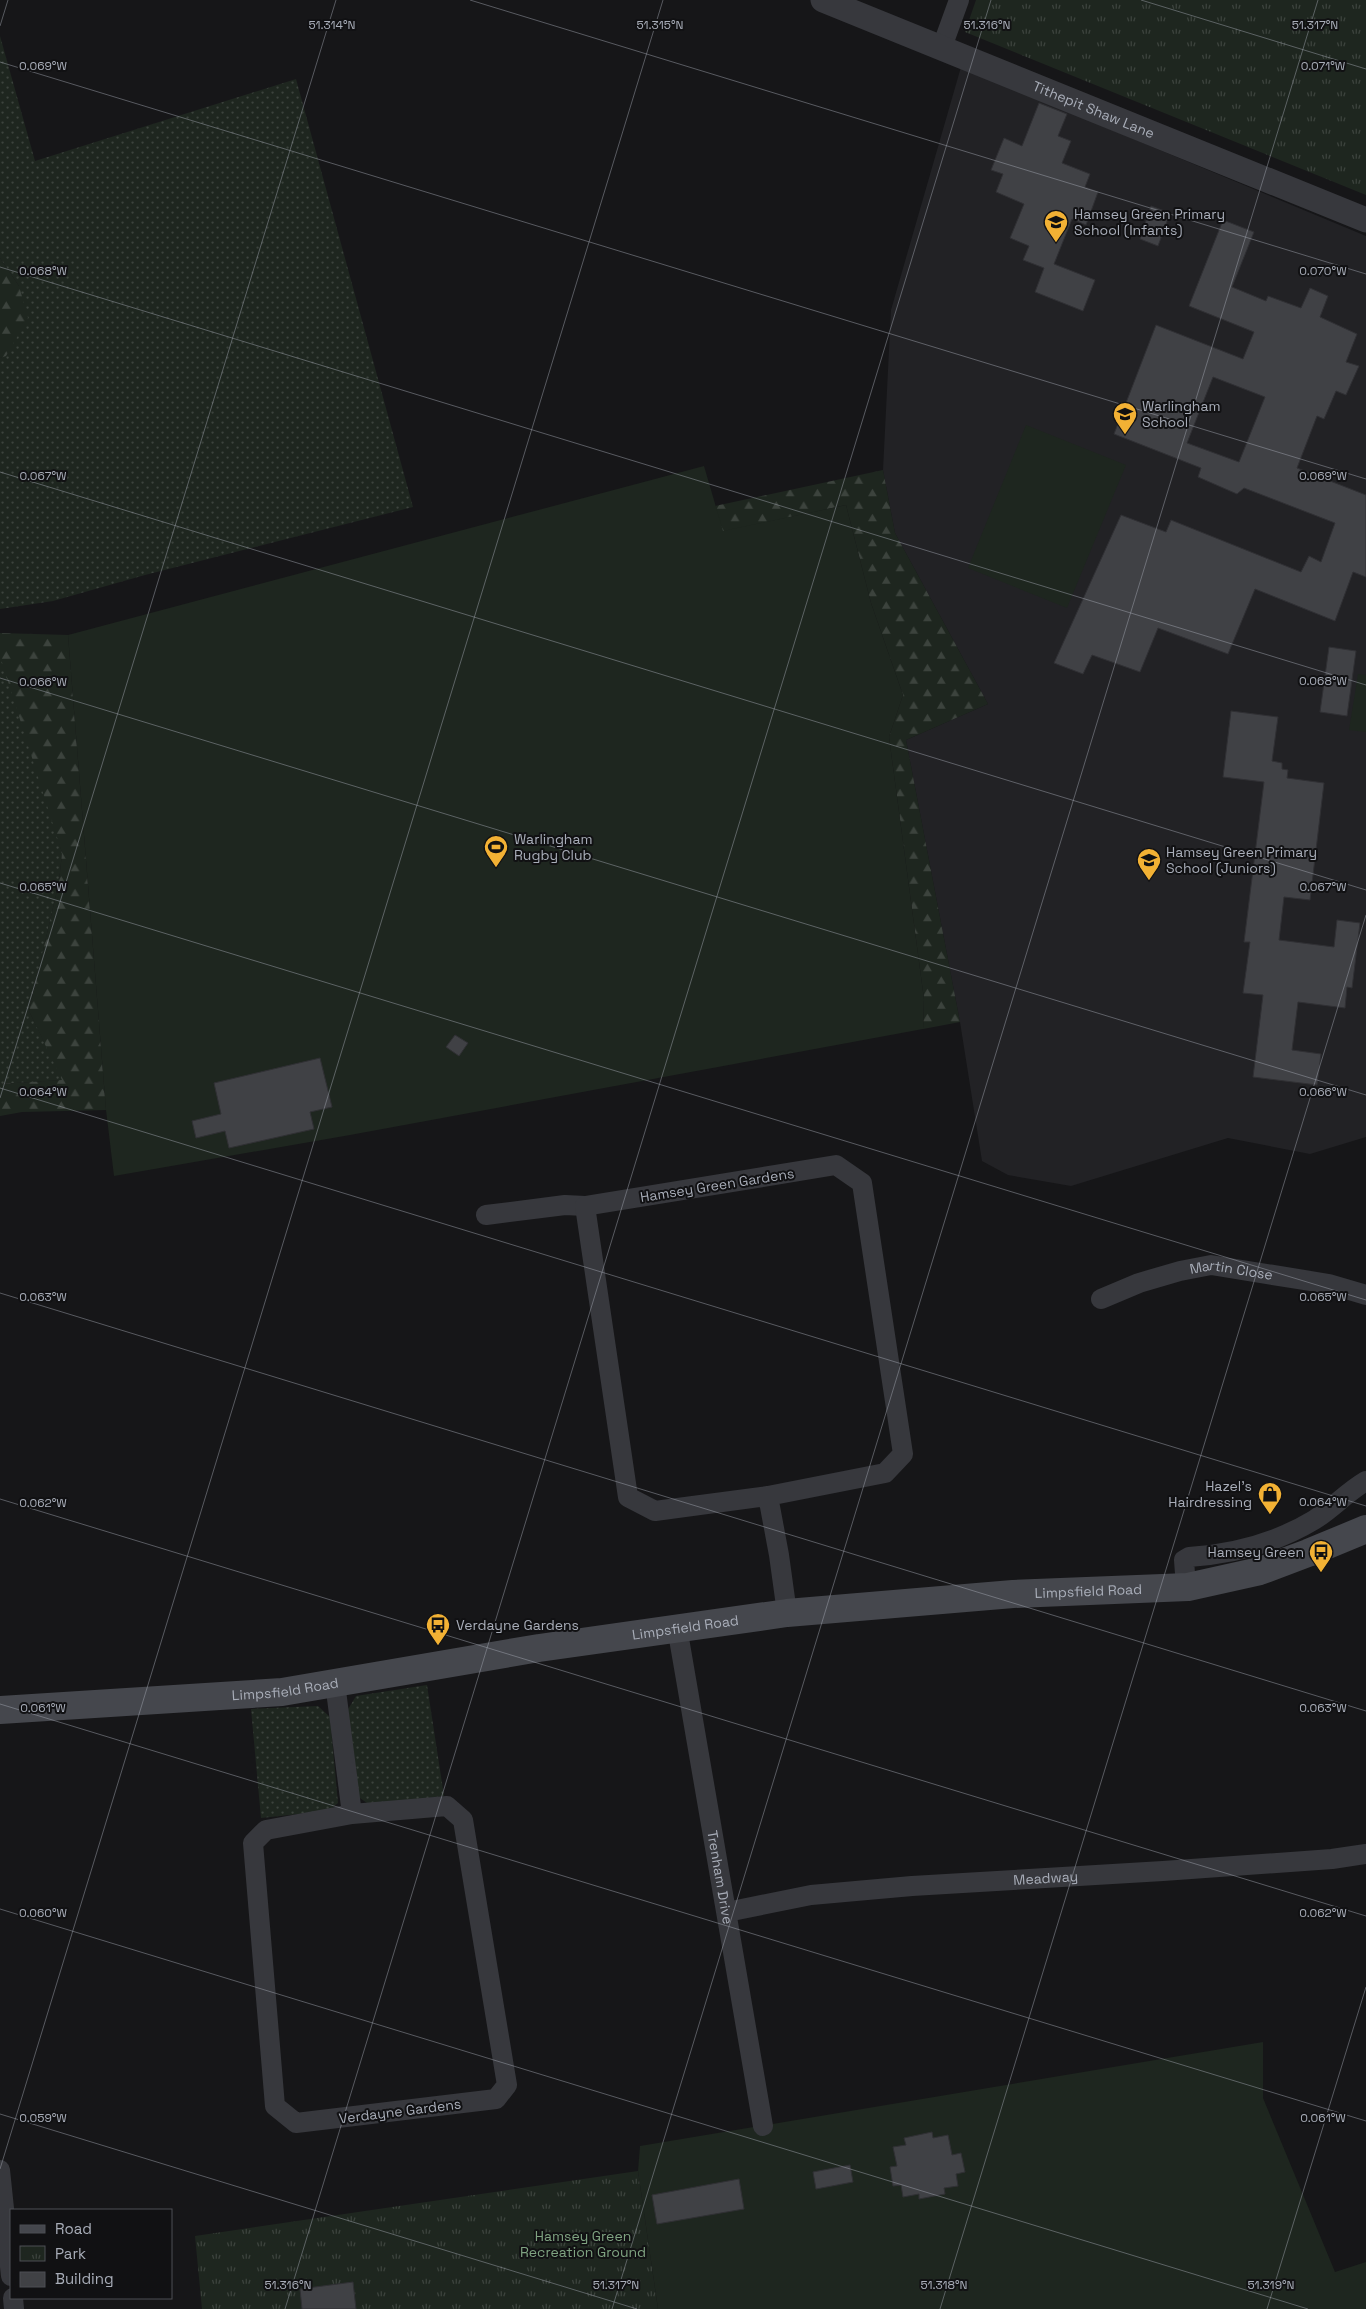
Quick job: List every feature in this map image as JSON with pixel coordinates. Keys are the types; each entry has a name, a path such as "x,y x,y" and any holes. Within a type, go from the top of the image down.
{"main road":[{"name":"Limpsfield Road","path":"0,1710 282,1692 539,1648 786,1613 1013,1594 1186,1587 1260,1571 1308,1554 1366,1529"}],"street":[{"name":"Tithepit Shaw Lane","path":"823,0 1366,220"},
{"path":"942,47 959,0"},
{"name":"Hamsey Green Gardens","path":"836,1165 862,1183 903,1454 885,1473 768,1496 655,1511 628,1497 585,1206 836,1165"},
{"path":"486,1215 564,1205 585,1206"},
{"name":"Martin Close","path":"1100,1300 1139,1283 1180,1271 1211,1265 1329,1284 1366,1295"},
{"path":"1186,1587 1184,1560 1189,1557 1236,1552 1283,1535 1312,1521 1366,1481"},
{"path":"768,1496 779,1555 786,1613"},
{"name":"Trenham Drive","path":"677,1628 763,2126"},
{"path":"335,1683 352,1814"},
{"name":"Verdayne Gardens","path":"447,1806 463,1820 507,2085 496,2099 296,2123 275,2106 253,1843 266,1830 352,1814 447,1806"},
{"name":"Meadway","path":"727,1912 811,1895 903,1886 1332,1859 1366,1854"},
{"path":"0,2170 10,2266"}],"shaded area":[{"path":"961,67 1366,236 1366,1137 1310,1154 1228,1138 1071,1186 1008,1175 982,1161 960,1022 906,740 988,704 895,533 883,470 891,310"}],"green space":[{"path":"976,0 1366,0 1366,195 965,32"},
{"path":"0,36 35,161 296,79 413,507 145,575 53,601 0,609 0,358 7,355 19,286 0,258"},
{"path":"0,258 19,286 28,318 6,356 0,358"},
{"path":"1026,425 1126,465 1067,608 968,568"},
{"name":"Warlingham Rugby Club","path":"704,466 723,531 846,505 871,603 903,695 889,737 924,999 923,1029 350,1135 114,1176 106,1110 68,635"},
{"path":"883,470 895,533 988,704 906,740 960,1022 923,1029 924,999 889,737 903,695 871,603 846,505 722,532 715,506"},
{"path":"0,633 68,635 106,1110 22,1112 0,1116 0,1084 62,1080 29,1011 59,882 62,853 0,656"},
{"path":"0,653 35,748 62,853 59,882 29,1011 63,1080 0,1084"},
{"path":"1358,674 1366,675 1366,732 1349,730"},
{"path":"427,1685 444,1796 370,1805 357,1796 347,1711 356,1696"},
{"path":"318,1706 330,1717 338,1803 328,1811 261,1818 251,1709"},
{"path":"1263,2042 1263,2098 1335,2272 1366,2262 1366,2309 658,2309 638,2171 640,2146"},
{"name":"Hamsey Green Recreation Ground","path":"638,2171 658,2309 202,2309 195,2236"}],"building":[{"path":"1039,103 1067,114 1058,136 1071,141 1062,163 1090,174 1085,187 1098,192 1086,225 1072,219 1054,264 1095,280 1083,311 1035,292 1044,268 1023,260 1029,246 1010,238 1024,204 996,192 1003,174 991,170 1004,138 1022,146"},
{"path":"1151,206 1170,213 1158,246 1140,239"},
{"path":"1223,220 1254,232 1232,287 1266,301 1268,296 1301,308 1310,288 1328,296 1320,317 1357,334 1346,362 1359,366 1346,395 1336,391 1324,419 1317,416 1297,468 1366,495 1366,577 1353,572 1335,621 1255,589 1228,654 1158,628 1140,672 1092,655 1083,674 1054,663 1121,515 1166,532 1171,520 1301,572 1309,556 1321,562 1335,523 1244,488 1237,494 1198,477 1201,468 1114,434 1156,325 1243,359 1254,332 1189,306","holes":["1213,377 1265,397 1239,462 1187,443"]},
{"path":"1329,647 1356,651 1347,716 1320,712"},
{"path":"1231,711 1278,717 1272,761 1282,763 1282,769 1288,770 1287,778 1324,783 1310,900 1284,897 1279,940 1334,947 1337,920 1360,923 1352,988 1347,987 1345,1008 1298,1002 1292,1050 1321,1054 1317,1085 1253,1077 1263,995 1243,993 1250,942 1244,942 1264,782 1223,777"},
{"path":"455,1035 468,1043 459,1056 446,1047"},
{"path":"320,1058 332,1107 310,1112 314,1129 229,1148 225,1131 196,1138 192,1121 221,1114 214,1083"},
{"path":"932,2132 933,2138 948,2135 952,2155 961,2153 965,2172 956,2174 958,2186 944,2188 945,2194 919,2199 919,2194 903,2197 901,2185 893,2186 890,2167 897,2166 893,2147 906,2145 904,2138"},
{"path":"850,2165 853,2182 816,2189 813,2172"},
{"path":"739,2179 744,2209 657,2224 652,2195"},
{"path":"353,2282 356,2309 302,2309 300,2289"}],"place":[{"name":"Hamsey Green Primary School (Infants)","path":"1056,243"},
{"name":"Warlingham School","path":"1125,435"},
{"name":"Warlingham Rugby Club","path":"496,868"},
{"name":"Hamsey Green Primary School (Juniors)","path":"1149,881"},
{"name":"Hazel's Hairdressing","path":"1270,1515"},
{"name":"Hamsey Green","path":"1321,1573"},
{"name":"Verdayne Gardens","path":"438,1646"}]}
